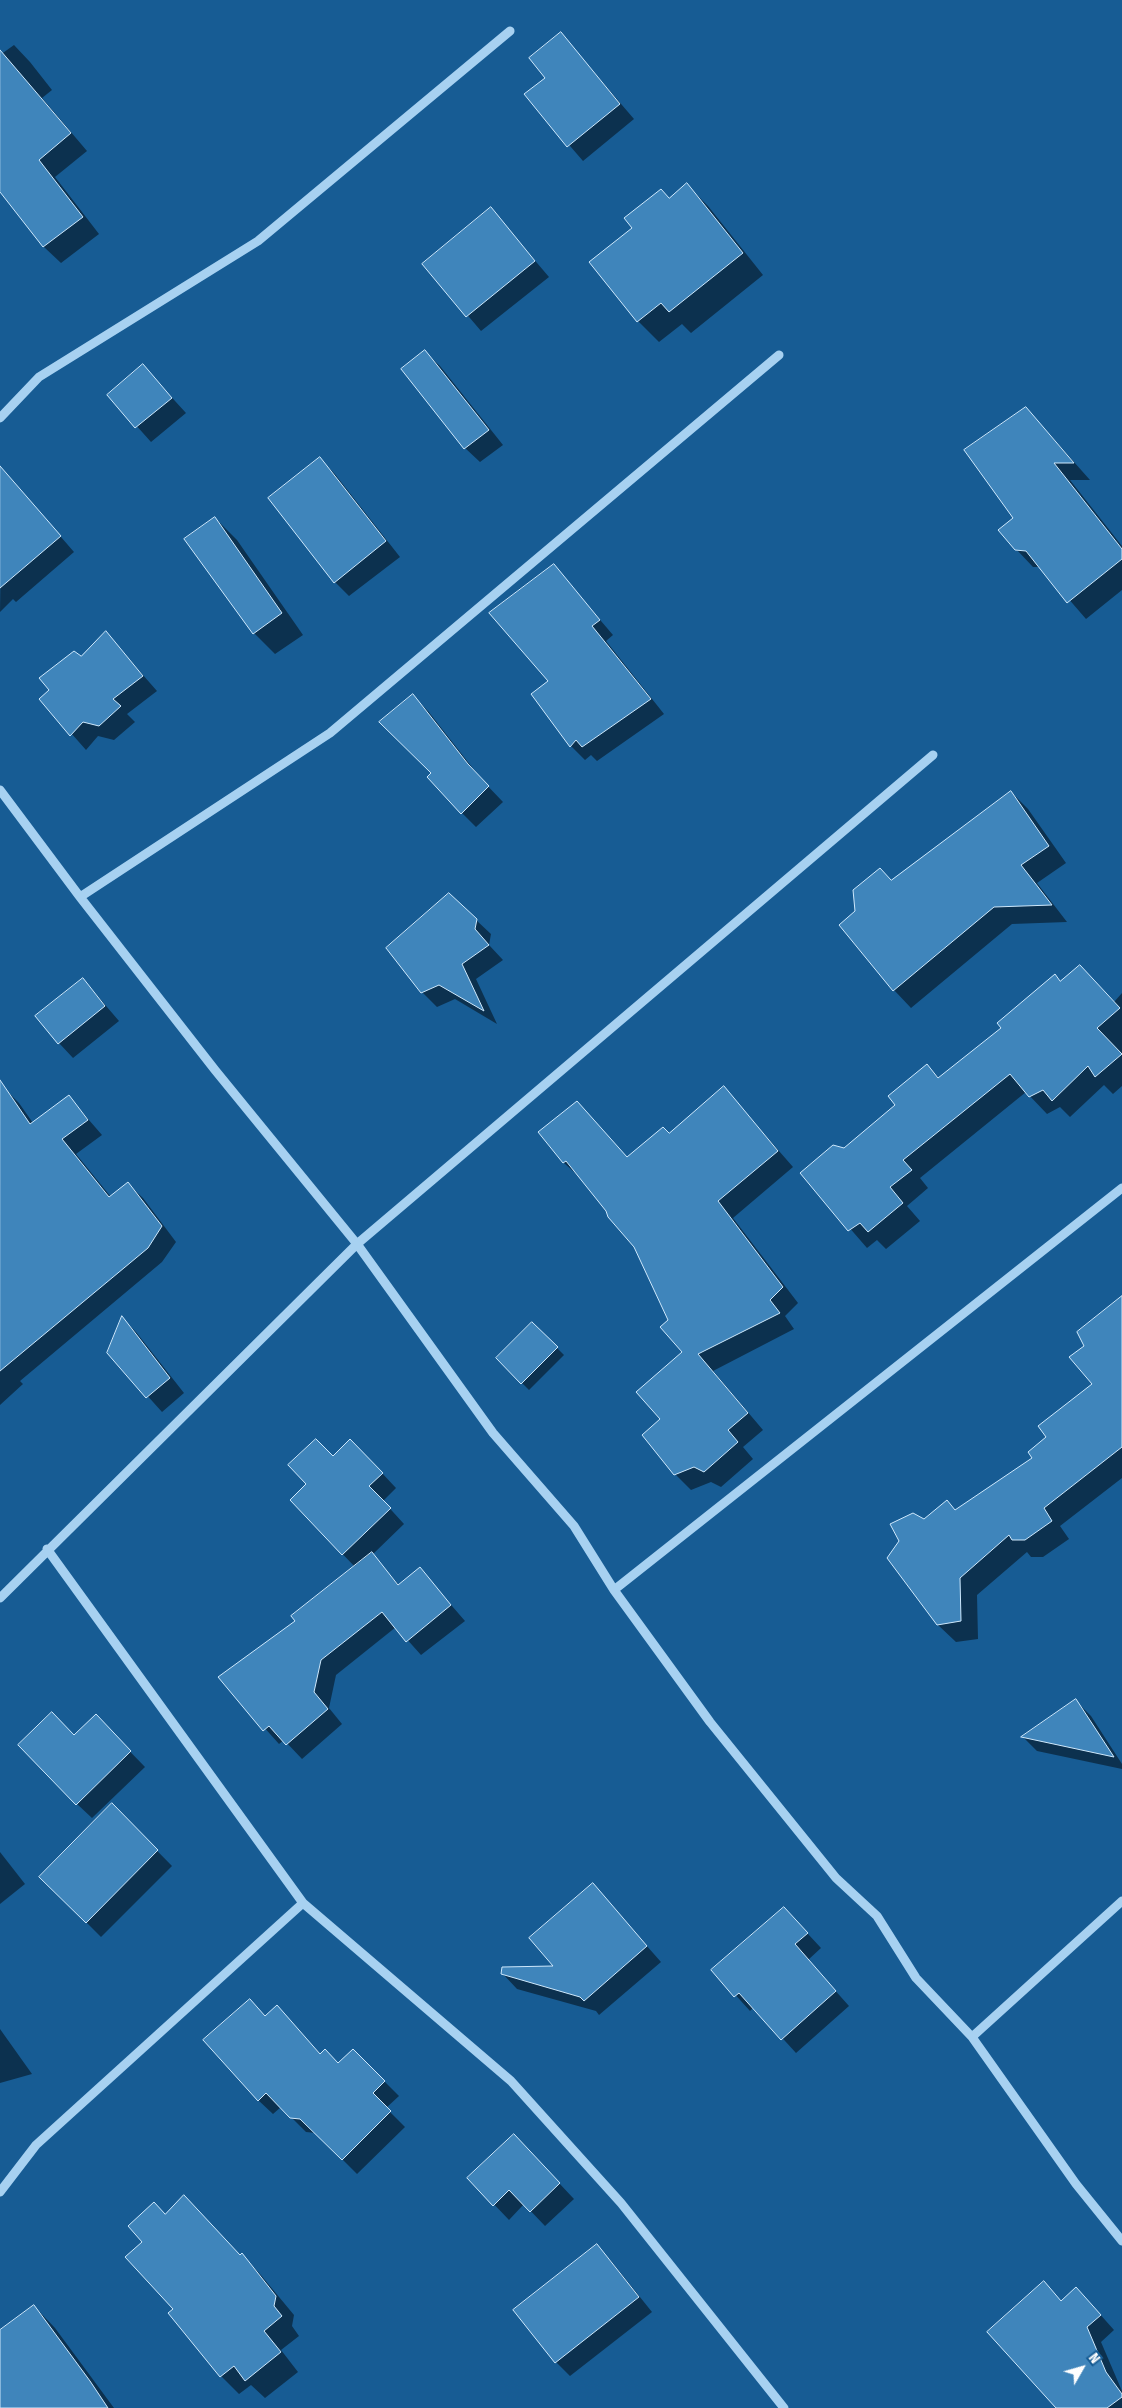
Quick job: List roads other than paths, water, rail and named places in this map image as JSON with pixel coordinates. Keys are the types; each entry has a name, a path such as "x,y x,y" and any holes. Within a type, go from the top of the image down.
{"street":[{"path":"0,418 39,377 258,241 510,31"},
{"path":"80,897 330,733 779,354"},
{"path":"0,1598 47,1549 357,1244 933,755"},
{"path":"0,790 80,897 357,1244 492,1433 574,1526 614,1590 710,1722 836,1878 877,1916 916,1978 972,2037 1076,2184 1122,2241"},
{"path":"614,1590 1122,1188"},
{"path":"47,1549 303,1903 512,2081 621,2203 784,2408"},
{"path":"972,2037 1122,1901"},
{"path":"0,2192 36,2145 303,1903"}]}
